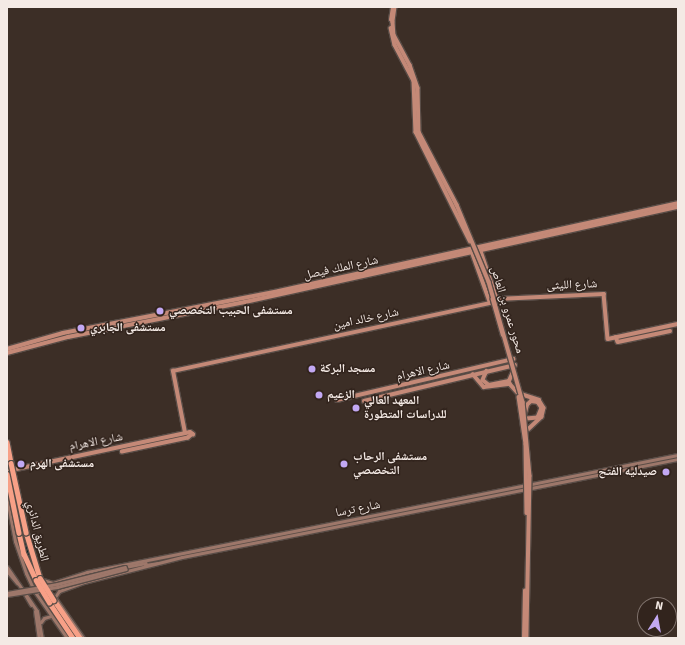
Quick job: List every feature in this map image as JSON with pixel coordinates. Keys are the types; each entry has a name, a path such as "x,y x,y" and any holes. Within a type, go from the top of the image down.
{"highway":[{"name":"الطريق الدائري","path":"7,442 27,538 36,566 48,591 80,638"},
{"name":"الطريق الدائري","path":"7,474 26,560 41,589 73,638"}],"main road":[{"name":"محور عمرو بن العاص","path":"394,7 392,36 414,86 413,114 416,132 455,206 479,262 492,298 520,394 527,468 526,638"},
{"name":"محور عمرو بن العاص","path":"394,7 394,35 415,76 418,88 418,132 457,204 484,267 498,309 525,414 530,476 526,638"},
{"name":"شارع الملك فيصل","path":"7,349 73,333 481,251 678,203"},
{"name":"شارع الملك فيصل","path":"451,256 615,219 678,207"},
{"path":"472,252 477,263 478,259 484,260 481,251"},
{"name":"شارع الليثى","path":"484,260 497,299 604,294 608,339 616,337"},
{"name":"شارع خالد امين","path":"185,433 173,371 261,353 490,301 477,263"},
{"path":"670,330 618,342 616,337 678,324"},
{"name":"شارع الملك فيصل","path":"7,353 73,333"},
{"name":"شارع الاهرام","path":"364,401 390,391 396,387 513,359"},
{"name":"شارع الاهرام","path":"336,400 390,391 397,392 514,365"},
{"path":"487,371 483,380 489,385 509,381 513,372"},
{"path":"473,374 484,387 510,384 520,394 538,400 544,408 542,417 529,429"},
{"path":"396,387 397,392"},
{"path":"525,414 527,405 531,401 537,402 541,407 538,418 527,419"},
{"name":"شارع الاهرام","path":"7,471 190,432 193,437 122,452"},
{"path":"7,437 14,470"},
{"path":"162,438 163,444"},
{"name":"شارع ترسا","path":"41,593 52,594 84,582 241,546 446,506 678,455"},
{"name":"شارع ترسا","path":"43,580 48,583 60,581 87,572 443,501 673,457 678,459"},
{"path":"67,638 44,605 30,581 19,553 7,499 19,496 32,555 43,580 83,638"},
{"path":"443,501 442,504 446,506"},
{"path":"432,504 436,508"},
{"path":"11,520 24,517"},
{"path":"248,540 246,543 252,544"},
{"path":"237,542 241,546"},
{"path":"7,594 57,587 153,561 157,558"},
{"path":"125,568 160,564"},
{"path":"7,567 23,588 41,622 40,638"},
{"path":"7,571 22,589 36,612 40,638"},
{"path":"23,588 28,587 30,581"},
{"path":"30,581 41,593 44,605"},
{"path":"60,581 59,587 62,590"},
{"path":"41,622 44,618 51,616"}],"water":[{"path":"7,461 35,571 77,638 72,638 27,565 7,478"}],"place":[{"name":"مستشفى الحبيب التخصصي","path":"160,311"},
{"name":"مستشفى الجابري","path":"81,328"},
{"name":"مسجد البركة","path":"312,369"},
{"name":"الزعيم","path":"319,395"},
{"name":"المعهد العالي للدراسات المتطورة","path":"356,408"},
{"name":"مستشفى الهرم","path":"21,464"},
{"name":"مستشفى الرحاب التخصصي","path":"344,464"},
{"name":"صيدليه الفتح","path":"666,472"}]}
